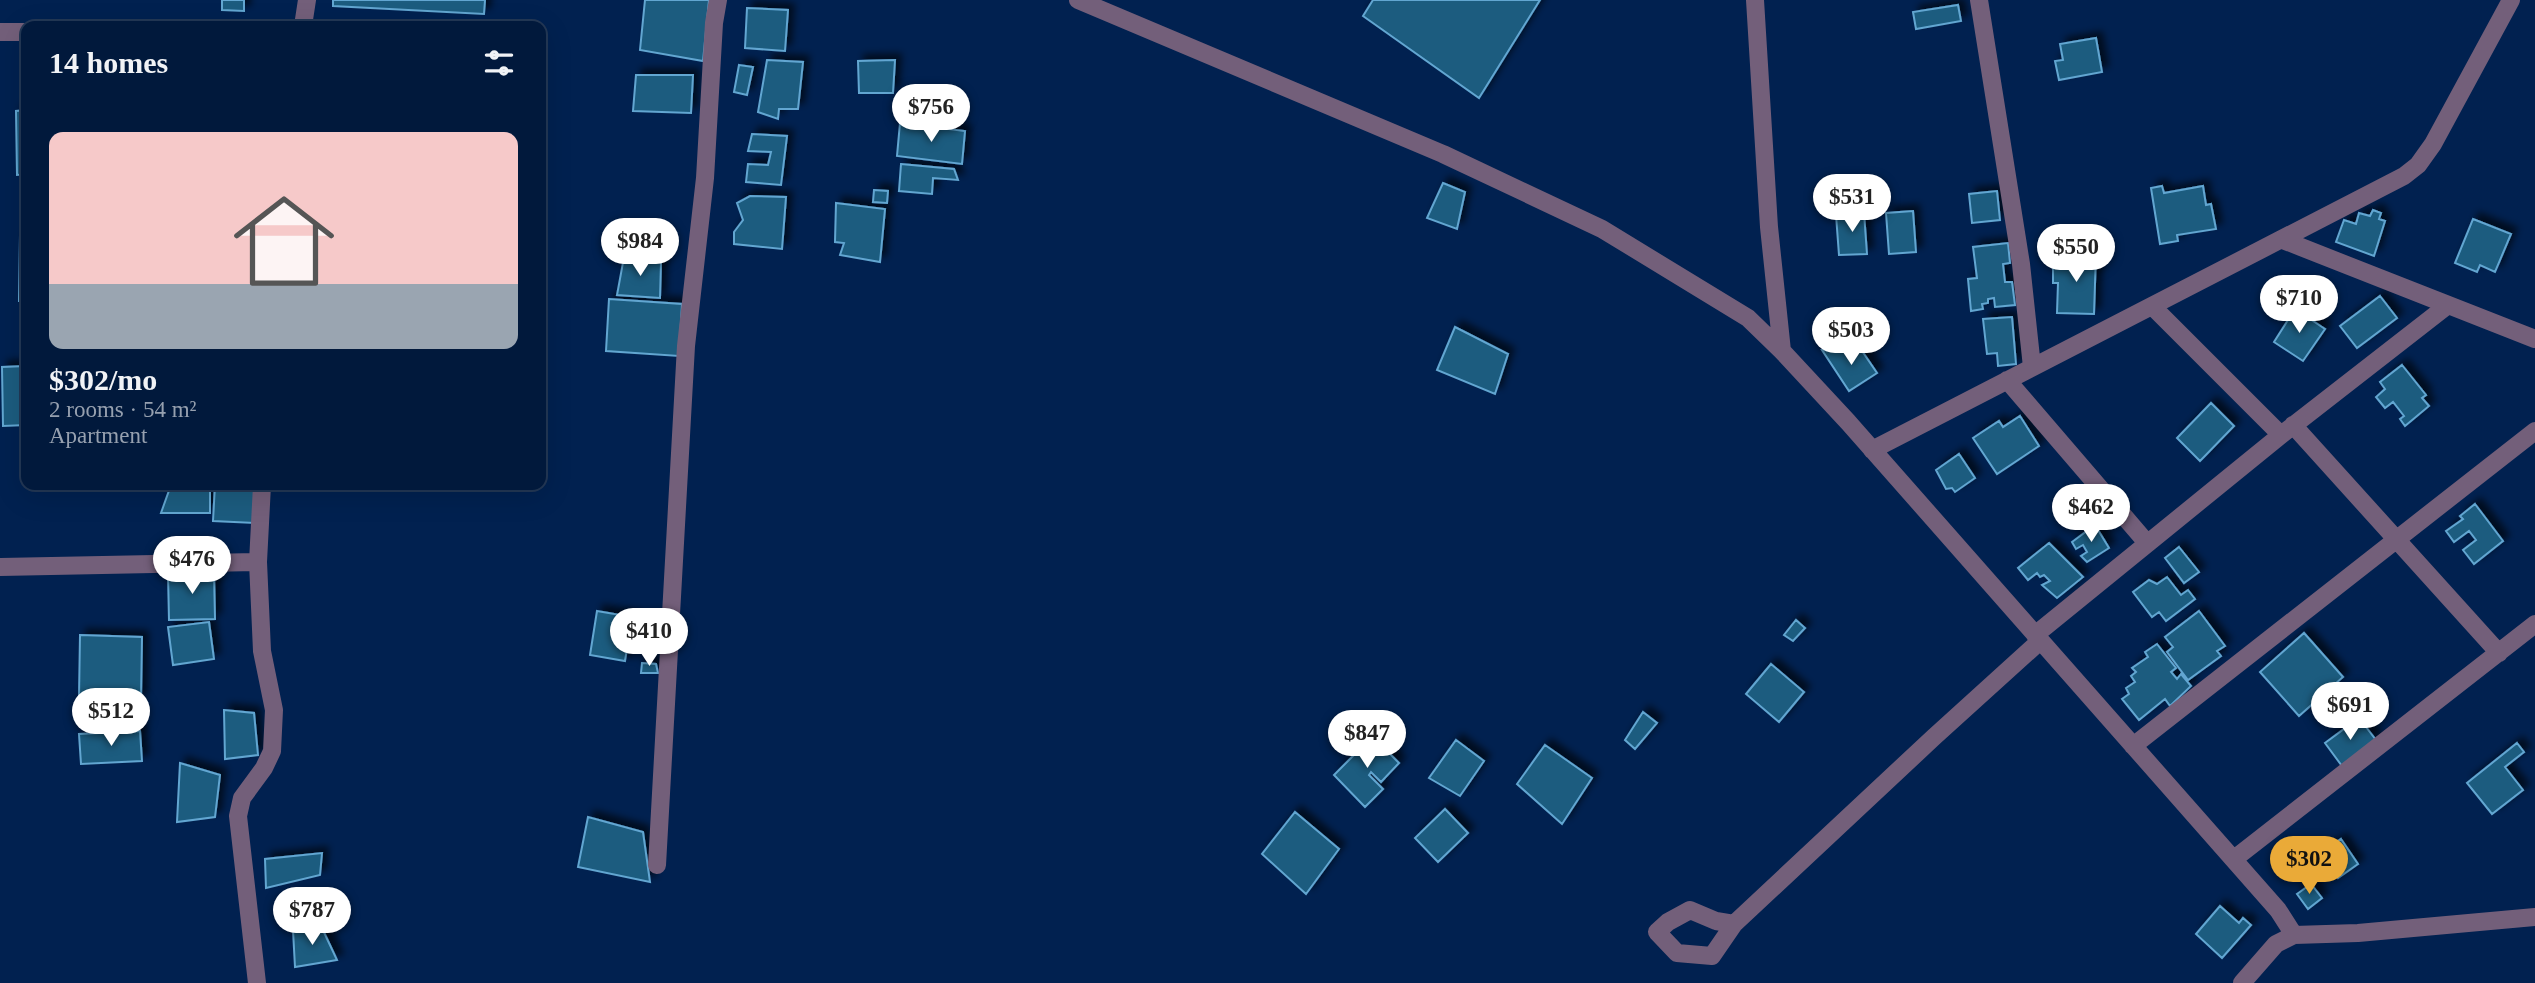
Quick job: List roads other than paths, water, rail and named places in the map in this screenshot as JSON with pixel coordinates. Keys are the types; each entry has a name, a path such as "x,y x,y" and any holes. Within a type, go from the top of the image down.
{"street":[{"path":"304,21 307,0"},
{"path":"657,865 686,346 705,178 718,0"},
{"path":"1078,0 1443,154 1602,229 1748,318 1782,351 1872,450 2234,859 2278,910 2294,935"},
{"path":"1755,0 1769,227 1782,351"},
{"path":"1979,0 2021,264 2032,367"},
{"path":"1872,450 2404,176 2418,165 2433,144 2511,0"},
{"path":"0,32 21,32"},
{"path":"2283,240 2535,340"},
{"path":"1734,924 2038,638 2147,543 2448,305"},
{"path":"2152,306 2287,430 2397,541 2499,653"},
{"path":"2007,380 2147,543"},
{"path":"2133,746 2535,431"},
{"path":"257,983 238,816 242,798 264,768 272,751 274,710 262,651 258,562 262,490"},
{"path":"0,567 258,562"},
{"path":"2234,859 2535,624"},
{"path":"2242,983 2276,944 2294,935 2358,933 2535,918"}]}
